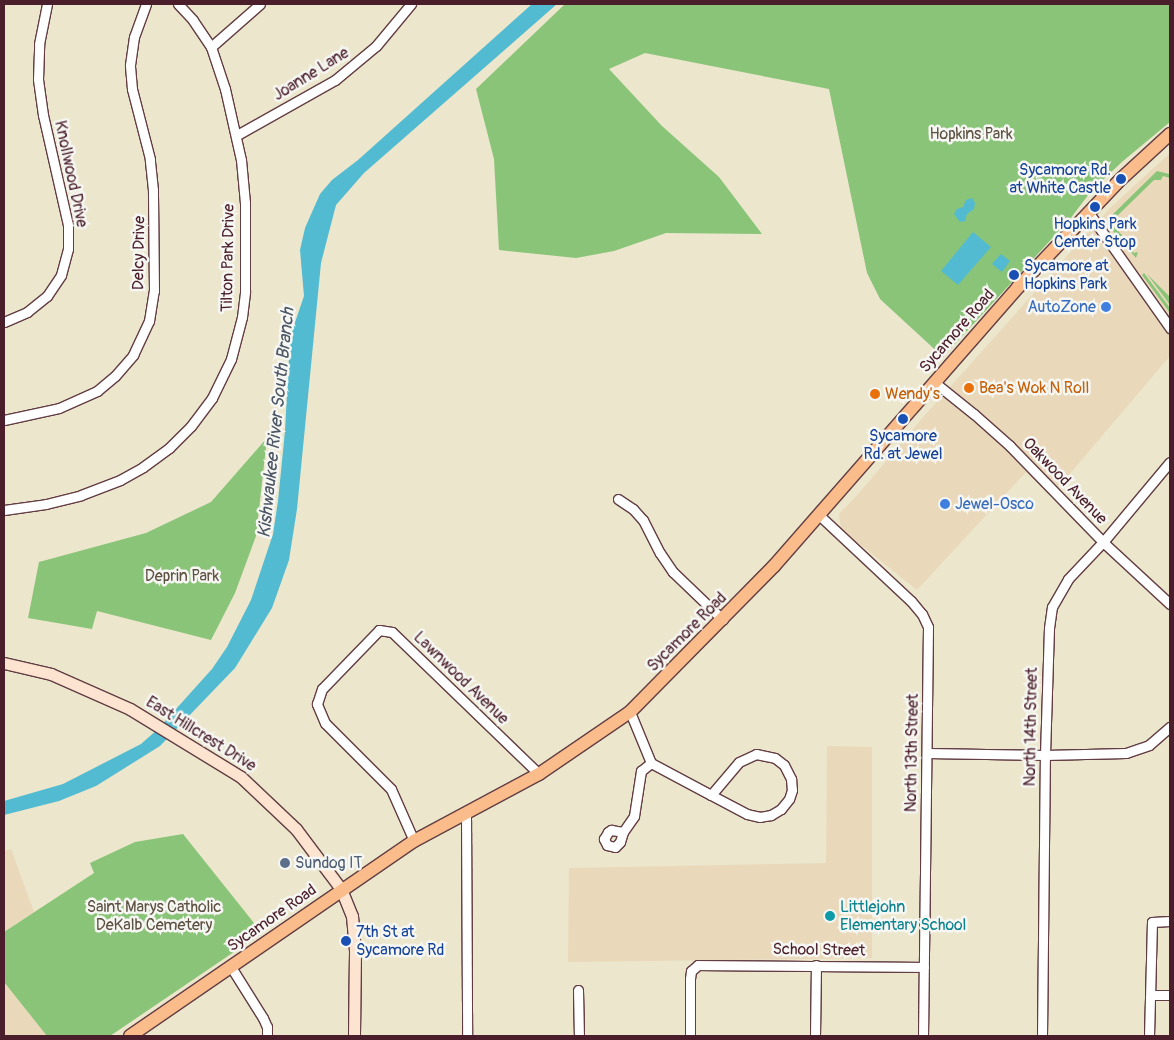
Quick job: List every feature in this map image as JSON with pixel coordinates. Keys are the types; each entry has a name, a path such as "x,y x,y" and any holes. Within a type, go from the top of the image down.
{"main road":[{"name":"Sycamore Road","path":"130,1036 414,841 539,774 630,712 723,620 819,515 987,322 1088,213 1121,179 1170,134"}],"street":[{"name":"Knollwood Drive","path":"4,322 27,312 47,296 61,274 68,249 68,225 43,114 38,79 39,44 47,4"},
{"name":"Delcy Drive","path":"4,420 59,408 97,391 115,376 133,354 149,321 154,291 153,190 150,159 132,90 130,65 134,36 146,4"},
{"name":"Tilton Park Drive","path":"4,510 68,499 97,490 131,474 169,448 191,426 212,398 230,359 243,310 245,203 237,135 225,89 211,47 193,20 178,4"},
{"path":"211,47 260,4"},
{"name":"Joanne Lane","path":"237,135 335,80 376,46 411,4"},
{"path":"1088,213 1170,328"},
{"name":"Oakwood Avenue","path":"934,382 1010,446 1103,542 1170,604"},
{"name":"North 14th Street","path":"1042,1036 1046,755 1049,628 1052,607 1068,580 1103,542 1170,462"},
{"path":"618,499 633,509 643,520 660,553 673,572 723,620"},
{"name":"North 13th Street","path":"819,515 911,601 926,620 929,636 923,1036"},
{"name":"Lawnwood Avenue","path":"414,841 391,789 325,723 317,704 322,689 379,630 392,632 539,774"},
{"name":"East Hillcrest Drive","path":"4,663 51,674 102,694 150,720 190,743 241,777 267,799 296,829 342,889 352,916 355,952 354,1036"},
{"path":"630,712 651,763 712,795 753,816 766,817 776,813 787,803 792,790 791,779 787,768 780,761 768,755 752,755 739,762 712,795"},
{"path":"928,753 1046,755 1126,753 1149,745 1170,727"},
{"path":"623,832 634,816 641,770 651,763"},
{"path":"466,813 467,1036"},
{"path":"1149,1036 1152,922 1170,921"},
{"name":"School Street","path":"690,1036 690,975 698,966 712,964 924,967"},
{"path":"815,1036 816,965"},
{"path":"231,967 263,1018 267,1027 266,1036"},
{"path":"578,990 579,1036"},
{"path":"1151,995 1170,995"}],"shaded area":[{"path":"1170,153 1170,356 1051,496 1026,472 917,590 841,529 839,514 1109,209"},
{"path":"827,746 872,747 872,958 568,962 569,868 826,863"},
{"path":"11,849 34,912 4,932 4,851"},
{"path":"4,982 47,1036 4,1036"}],"green space":[{"name":"Hopkins Park","path":"565,4 1170,4 1170,122 1092,190 1070,219 943,357 880,299 867,273 829,89 645,53 609,69 662,126 719,177 762,234 666,233 614,251 576,258 499,250 494,159 476,89"},
{"path":"1157,171 1169,174 1170,178 1163,176 1161,180 1154,180 1114,219 1113,226 1122,235 1121,239 1134,253 1138,252 1136,258 1108,225 1108,219"},
{"path":"1144,273 1170,308 1170,313 1142,275"},
{"path":"1147,274 1170,297 1170,305"},
{"name":"Deprin Park","path":"267,438 256,536 235,593 211,640 97,611 92,629 28,618 39,562 146,533 211,502"},
{"name":"Saint Marys Catholic DeKalb Cemetery","path":"183,834 262,933 110,1036 47,1036 4,982 4,932 94,873 90,863 135,842"}],"water":[{"path":"532,4 557,4 364,173 336,205 321,263 297,509 289,560 272,608 235,668 160,746 96,786 59,801 4,815 4,801 63,784 141,744 158,729 212,669 227,647 251,600 273,534 285,431 290,337 304,296 300,250 305,228 320,194 332,180 358,160"},
{"path":"972,198 975,203 974,209 967,214 965,221 960,222 954,214 957,209 963,207 966,200"},
{"path":"973,232 991,247 958,285 941,271"},
{"path":"1001,254 1010,261 1002,272 992,264"}],"place":[{"name":"Sycamore Rd. at White Castle","path":"1121,179"},
{"name":"Hopkins Park Center Stop","path":"1095,207"},
{"name":"Sycamore at Hopkins Park","path":"1014,275"},
{"name":"AutoZone","path":"1106,307"},
{"name":"Bea's Wok N Roll","path":"969,388"},
{"name":"Wendy's","path":"875,394"},
{"name":"Sycamore Rd. at Jewel","path":"903,419"},
{"name":"Jewel-Osco","path":"945,504"},
{"name":"Sundog IT","path":"285,863"},
{"name":"Littlejohn Elementary School","path":"830,916"},
{"name":"7th St at Sycamore Rd","path":"346,941"}],"water label":[{"name":"Kishwaukee River South Branch","path":"277,423"}]}
